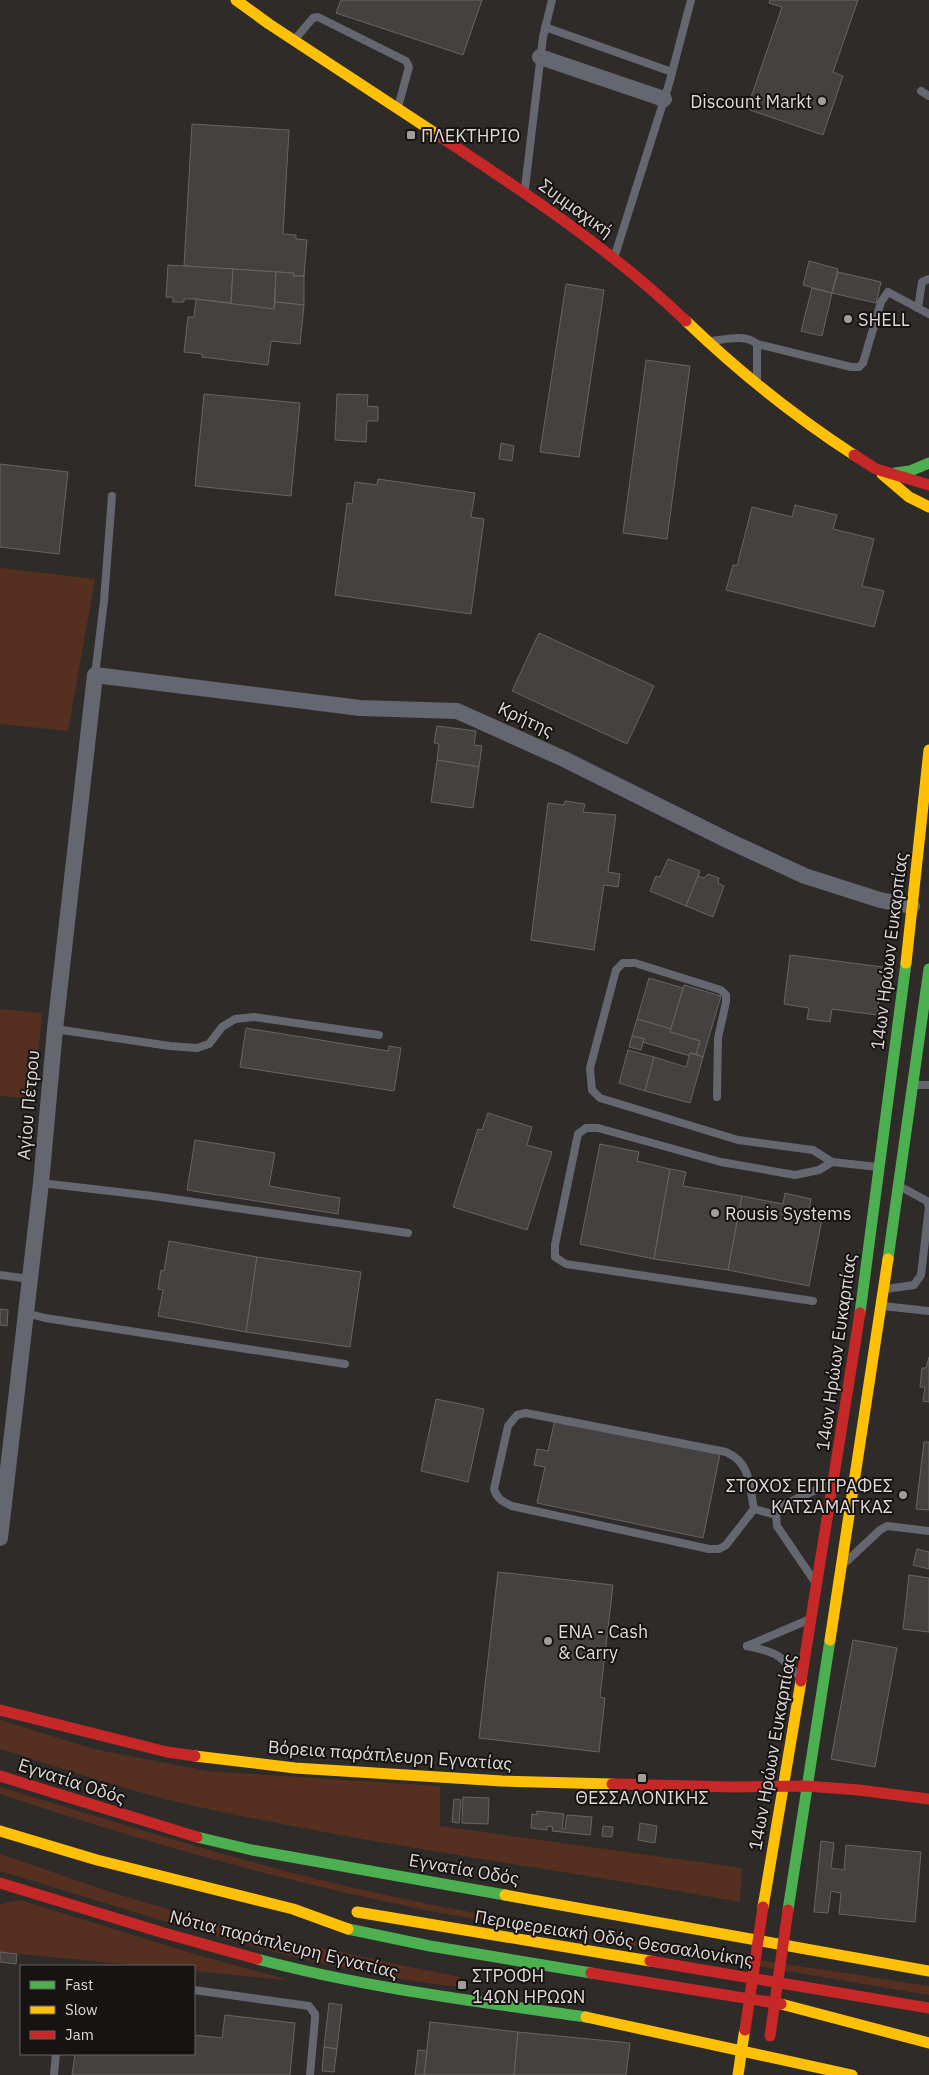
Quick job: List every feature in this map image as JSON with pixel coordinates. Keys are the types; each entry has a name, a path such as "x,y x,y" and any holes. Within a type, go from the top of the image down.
{"main road":[{"name":"Συμμαχική","path":"236,0 524,192 614,257 651,287 708,341 808,425 879,470 909,498 929,507"},
{"path":"879,470 899,474 929,463"},
{"name":"Συμμαχική","path":"879,470 929,485"},
{"name":"14ων Ηρώων Ευκαρπίας","path":"738,2075 763,1907 835,1481 880,1167 929,750"},
{"name":"14ων Ηρώων Ευκαρπίας","path":"766,2060 806,1786 882,1306 929,969"},
{"name":"Βόρεια παράπλευρη Εγνατίας","path":"0,1710 167,1752 295,1768 502,1781 733,1787 806,1786 929,1798"},
{"name":"Εγνατία Οδός","path":"0,1776 172,1830 252,1850 929,1971"},
{"path":"0,1831 97,1860 293,1909 341,1928 430,1946 788,2005 929,2043"},
{"name":"Νότια παράπλευρη Εγνατίας","path":"0,1883 164,1933 306,1972 399,1991 603,2019 742,2049 766,2060 805,2070 852,2075"},
{"name":"Περιφερειακή Οδός Θεσσαλονίκης","path":"293,1909 337,1910 929,2008"}],"street":[{"path":"540,57 664,99"},
{"name":"Κρήτης","path":"95,676 360,708 457,711 564,759 729,841 805,876 880,900 912,906"},
{"name":"Αγίου Πέτρου","path":"0,1538 41,1183 55,1029 95,676"}],"lane":[{"path":"524,192 540,57 552,0"},
{"path":"614,257 664,99 691,0"},
{"path":"294,40 313,18 318,17 406,61 409,67 398,109"},
{"path":"545,28 672,72"},
{"path":"929,89 921,91 929,96"},
{"path":"918,308 926,280"},
{"path":"708,341 745,338 757,344 851,367 859,367 863,363 881,302 888,292 929,314"},
{"path":"757,344 757,383"},
{"path":"95,676 104,602 112,496"},
{"path":"717,1097 718,1038 726,995 721,990 635,963 623,963 616,970 590,1068 592,1090 600,1098 738,1140 813,1150 832,1162 880,1167"},
{"path":"55,1029 170,1046 197,1048 209,1044 222,1027 235,1019 254,1017 379,1035"},
{"path":"914,1085 929,1080"},
{"path":"914,1085 929,1084"},
{"path":"813,1301 566,1264 555,1256 555,1245 578,1134 586,1128 598,1128 721,1162 795,1175 819,1170 832,1162"},
{"path":"41,1183 153,1196 408,1233"},
{"path":"884,1289 914,1285 921,1275 929,1207 927,1200 899,1186"},
{"path":"0,1276 30,1278"},
{"path":"882,1306 929,1311"},
{"path":"26,1313 44,1318 345,1364"},
{"path":"526,1413 726,1452 742,1462 746,1469 754,1509 726,1545 719,1549 709,1550 512,1506 496,1496 494,1489 508,1426 517,1415 526,1413"},
{"path":"817,1585 777,1526 776,1515 781,1506 835,1481"},
{"path":"754,1509 776,1515"},
{"path":"842,1566 880,1530 887,1526 929,1531"},
{"path":"802,1679 784,1660 772,1651 747,1646 812,1618"},
{"path":"195,1990 309,2006 315,2014 310,2075"},
{"path":"54,2075 56,2055"}],"shaded area":[{"path":"0,568 95,579 68,731 0,724"},
{"path":"0,1009 42,1013 34,1099 0,1096"},
{"path":"0,1720 94,1749 207,1771 440,1786 440,1826 742,1868 740,1902 340,1835 274,1823 156,1797 0,1749"},
{"path":"0,1787 234,1857 377,1893 583,1932 929,1986 929,1995 434,1912 324,1888 161,1845 53,1812 0,1794"},
{"path":"0,1854 111,1892 241,1929 460,1977 459,1987 400,1979 342,1968 170,1923 0,1871"},
{"path":"20,1900 201,1956 292,1981 195,1971 195,1965 133,1965 0,1952 0,1904"}],"building":[{"path":"341,0 482,0 463,55 336,13"},
{"path":"770,0 858,0 833,72 843,76 823,135 747,109 782,7 769,3"},
{"path":"192,124 289,130 283,234 296,235 296,239 307,240 304,276 293,276 294,273 184,266"},
{"path":"809,261 838,269 832,293 803,285"},
{"path":"168,265 233,269 231,303 196,299 184,299 184,302 173,302 173,297 166,297"},
{"path":"233,269 276,272 274,309 231,304"},
{"path":"276,272 294,273 293,276 304,276 304,305 275,302"},
{"path":"838,272 881,282 876,303 832,293"},
{"path":"566,284 604,290 579,457 540,452"},
{"path":"812,288 832,293 822,336 801,331"},
{"path":"196,299 274,309 275,302 304,305 300,344 271,341 268,365 202,357 202,354 184,352 188,317 194,317"},
{"path":"646,360 690,366 667,539 623,533"},
{"path":"204,394 300,403 291,496 195,486"},
{"path":"337,394 368,395 367,406 378,407 378,421 367,421 366,442 335,440"},
{"path":"501,443 514,446 512,461 499,459"},
{"path":"0,464 68,472 59,554 0,547"},
{"path":"378,479 475,493 471,517 484,519 471,614 335,595 347,503 352,504 355,482 377,485"},
{"path":"795,505 837,515 833,529 874,539 862,586 884,591 874,627 726,590 733,565 737,566 752,507 792,517"},
{"path":"539,633 654,686 627,744 512,691"},
{"path":"437,726 476,731 474,745 482,746 479,767 437,760 439,744 434,743"},
{"path":"437,760 479,767 473,808 431,802"},
{"path":"565,801 585,804 583,812 616,815 608,872 620,874 618,887 604,885 594,950 531,940 548,803 564,805"},
{"path":"668,859 700,871 686,906 650,891 656,876 660,877"},
{"path":"708,874 719,878 718,883 724,886 713,917 686,906 698,876 704,878"},
{"path":"790,955 883,967 877,1015 832,1009 830,1022 807,1019 809,1008 784,1004"},
{"path":"649,978 683,988 671,1029 637,1019"},
{"path":"684,985 721,996 703,1057 696,1054 700,1041 670,1032"},
{"path":"637,1019 671,1029 670,1032 700,1041 696,1054 690,1053 690,1056 643,1042 644,1039 632,1036"},
{"path":"246,1028 388,1051 389,1046 401,1048 394,1091 240,1067"},
{"path":"632,1036 644,1039 641,1050 629,1047"},
{"path":"628,1050 654,1057 645,1091 619,1083"},
{"path":"690,1053 703,1057 690,1103 645,1091 654,1057 686,1067"},
{"path":"488,1113 532,1127 527,1145 552,1152 527,1230 453,1207 478,1129 482,1130"},
{"path":"195,1140 275,1153 269,1186 340,1198 338,1214 187,1190"},
{"path":"600,1144 639,1152 637,1161 670,1169 654,1259 580,1244"},
{"path":"670,1169 686,1172 683,1186 742,1196 728,1270 654,1259"},
{"path":"785,1193 811,1199 809,1211 823,1214 809,1286 728,1270 742,1196 783,1204"},
{"path":"169,1241 257,1257 246,1332 158,1316 163,1290 158,1289 161,1270 164,1271"},
{"path":"257,1257 361,1272 350,1347 246,1332"},
{"path":"0,1309 8,1310 7,1326 0,1325"},
{"path":"929,1357 929,1402 923,1401 925,1387 920,1387 922,1368 926,1368"},
{"path":"436,1399 484,1409 468,1482 421,1471"},
{"path":"555,1419 720,1454 703,1538 537,1503 545,1467 534,1465 537,1449 548,1451"},
{"path":"924,1442 929,1442 929,1510 916,1509"},
{"path":"917,1549 929,1552 929,1569 913,1565"},
{"name":"ENA - Cash & Carry","path":"498,1572 613,1585 600,1697 605,1698 599,1752 479,1738"},
{"path":"909,1575 929,1578 929,1632 903,1629"},
{"path":"853,1640 897,1648 875,1767 831,1759"},
{"path":"463,1797 489,1798 488,1824 462,1823"},
{"path":"454,1799 461,1800 459,1823 452,1822"},
{"path":"537,1811 564,1814 562,1828 565,1829 567,1815 592,1817 590,1835 552,1831 553,1827 547,1826 547,1830 531,1828 532,1814 537,1815"},
{"path":"640,1823 657,1826 655,1843 638,1840"},
{"path":"603,1826 613,1827 612,1837 602,1836"},
{"path":"821,1841 834,1843 831,1868 844,1870 846,1845 921,1852 915,1922 839,1914 841,1893 831,1891 828,1913 814,1912"},
{"path":"0,1952 17,1954 16,1964 0,1962"},
{"path":"329,2003 342,2005 337,2049 324,2047"},
{"path":"225,2015 295,2023 290,2075 72,2075 75,2055 195,2055 195,2035 222,2038"},
{"path":"430,2022 518,2032 514,2075 424,2075"},
{"path":"518,2032 630,2043 626,2075 514,2075"},
{"path":"324,2047 337,2049 334,2072 322,2071"},
{"path":"418,2050 427,2051 424,2075 415,2075"}],"traffic: fast":[{"path":"895,473 910,471 929,463"},
{"path":"860,1313 906,963"},
{"path":"888,1259 929,969"},
{"path":"788,1910 830,1640"},
{"path":"197,1837 252,1850 505,1895"},
{"path":"348,1929 430,1946 591,1973"},
{"path":"257,1959 379,1986 586,2017"}],"traffic: slow":[{"path":"236,0 269,24 441,137"},
{"path":"686,321 767,392 810,425 854,455"},
{"path":"882,474 909,497 929,507"},
{"path":"906,963 929,750"},
{"path":"830,1640 888,1259"},
{"path":"763,1907 801,1681"},
{"path":"195,1756 295,1768 502,1781 612,1784"},
{"path":"0,1831 97,1860 293,1909 348,1929"},
{"path":"505,1895 929,1971"},
{"path":"357,1912 650,1961"},
{"path":"781,2004 929,2043"},
{"path":"586,2017 852,2075"},
{"path":"738,2075 744,2034"}],"traffic: jam":[{"path":"441,137 537,202 599,247 629,270 686,321"},
{"path":"854,455 876,469 929,485"},
{"path":"801,1681 860,1313"},
{"path":"0,1710 167,1752 195,1756"},
{"path":"0,1776 197,1837"},
{"path":"612,1784 733,1787 806,1786 859,1790 929,1799"},
{"path":"0,1883 257,1959"},
{"path":"745,2030 763,1907"},
{"path":"770,2036 788,1910"},
{"path":"650,1961 929,2008"},
{"path":"591,1973 781,2004"}],"place":[{"name":"Discount Markt","path":"822,101"},
{"name":"ΠΛΕΚΤΗΡΙΟ","path":"411,135"},
{"name":"SHELL","path":"848,319"},
{"name":"Rousis Systems","path":"715,1213"},
{"name":"ΣΤΟΧΟΣ ΕΠΙΓΡΑΦΕΣ ΚΑΤΣΑΜΑΓΚΑΣ","path":"903,1495"},
{"name":"ENA - Cash & Carry","path":"548,1641"},
{"name":"ΘΕΣΣΑΛΟΝΙΚΗΣ","path":"642,1778"},
{"name":"ΣΤΡΟΦΗ 14ΩΝ ΗΡΩΩΝ","path":"462,1985"}]}
